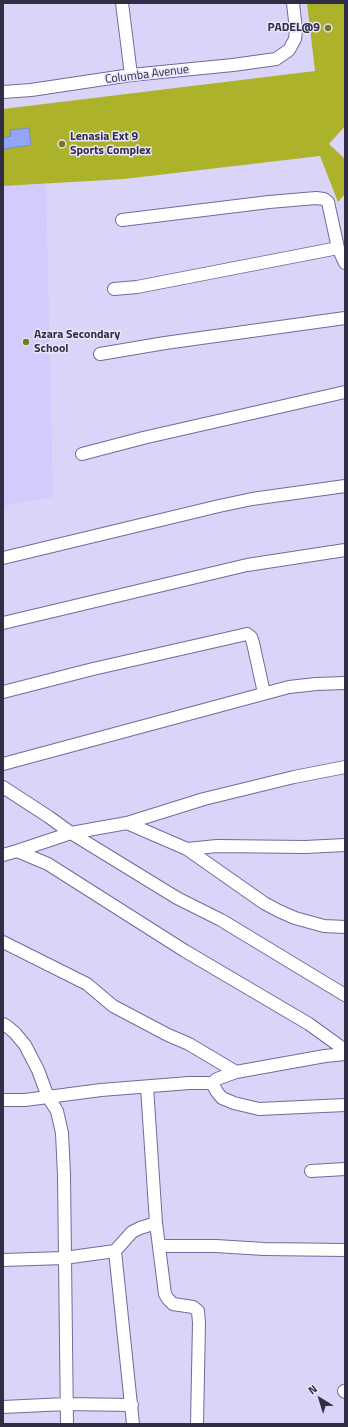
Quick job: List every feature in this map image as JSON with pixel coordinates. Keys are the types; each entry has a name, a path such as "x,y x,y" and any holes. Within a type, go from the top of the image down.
{"street":[{"path":"122,3 130,75"},
{"name":"Columba Avenue","path":"3,92 31,90 130,75 270,60 280,57 289,50 295,39 296,30 293,3"},
{"path":"122,220 269,202 316,198 324,199 329,204 338,248 345,263"},
{"path":"114,289 137,287 338,248"},
{"path":"100,354 165,343 345,318"},
{"path":"82,454 142,438 345,392"},
{"path":"3,558 226,504 345,486"},
{"path":"3,622 247,565 345,550"},
{"path":"3,692 93,669 247,634 251,637 264,693"},
{"path":"3,764 289,687 345,683"},
{"path":"3,855 70,833 126,823 204,799 294,777 345,767"},
{"path":"3,787 49,817 70,833 177,898 221,920 345,996"},
{"path":"126,823 187,849 264,903 279,911 295,918 324,926 345,927"},
{"path":"187,849 217,846 305,848 345,845"},
{"path":"17,851 48,864 68,876 185,951 309,1024 345,1050"},
{"path":"3,942 87,984 113,1006 168,1035 189,1044 236,1072"},
{"path":"3,1024 15,1033 25,1045 38,1070 48,1096 57,1111 62,1133 64,1176 67,1424"},
{"path":"3,1100 25,1100 101,1090 189,1083 212,1083 217,1079 236,1072 325,1056 345,1054"},
{"path":"212,1083 216,1092 222,1098 234,1103 259,1109 345,1105"},
{"path":"147,1087 156,1223 166,1297 173,1304 193,1307 198,1311 199,1323 196,1424"},
{"path":"311,1171 345,1169"},
{"path":"3,1260 64,1258 115,1251 132,1232 156,1223"},
{"path":"160,1246 216,1246 264,1249 345,1250"},
{"path":"115,1251 133,1424"},
{"path":"3,1407 66,1404 132,1405"}],"shaded area":[{"path":"307,3 345,3 345,126 329,144 345,159 345,194 338,202 320,156 124,179 3,186 3,109 315,71"},
{"name":"Azara Secondary School","path":"46,184 53,497 3,506 3,186"}],"building":[{"path":"29,128 31,145 3,149 3,138 11,136 10,130"}],"place":[{"name":"PADEL@9","path":"328,28"},
{"name":"Lenasia Ext 9 Sports Complex","path":"62,144"},
{"name":"Azara Secondary School","path":"26,342"}]}
